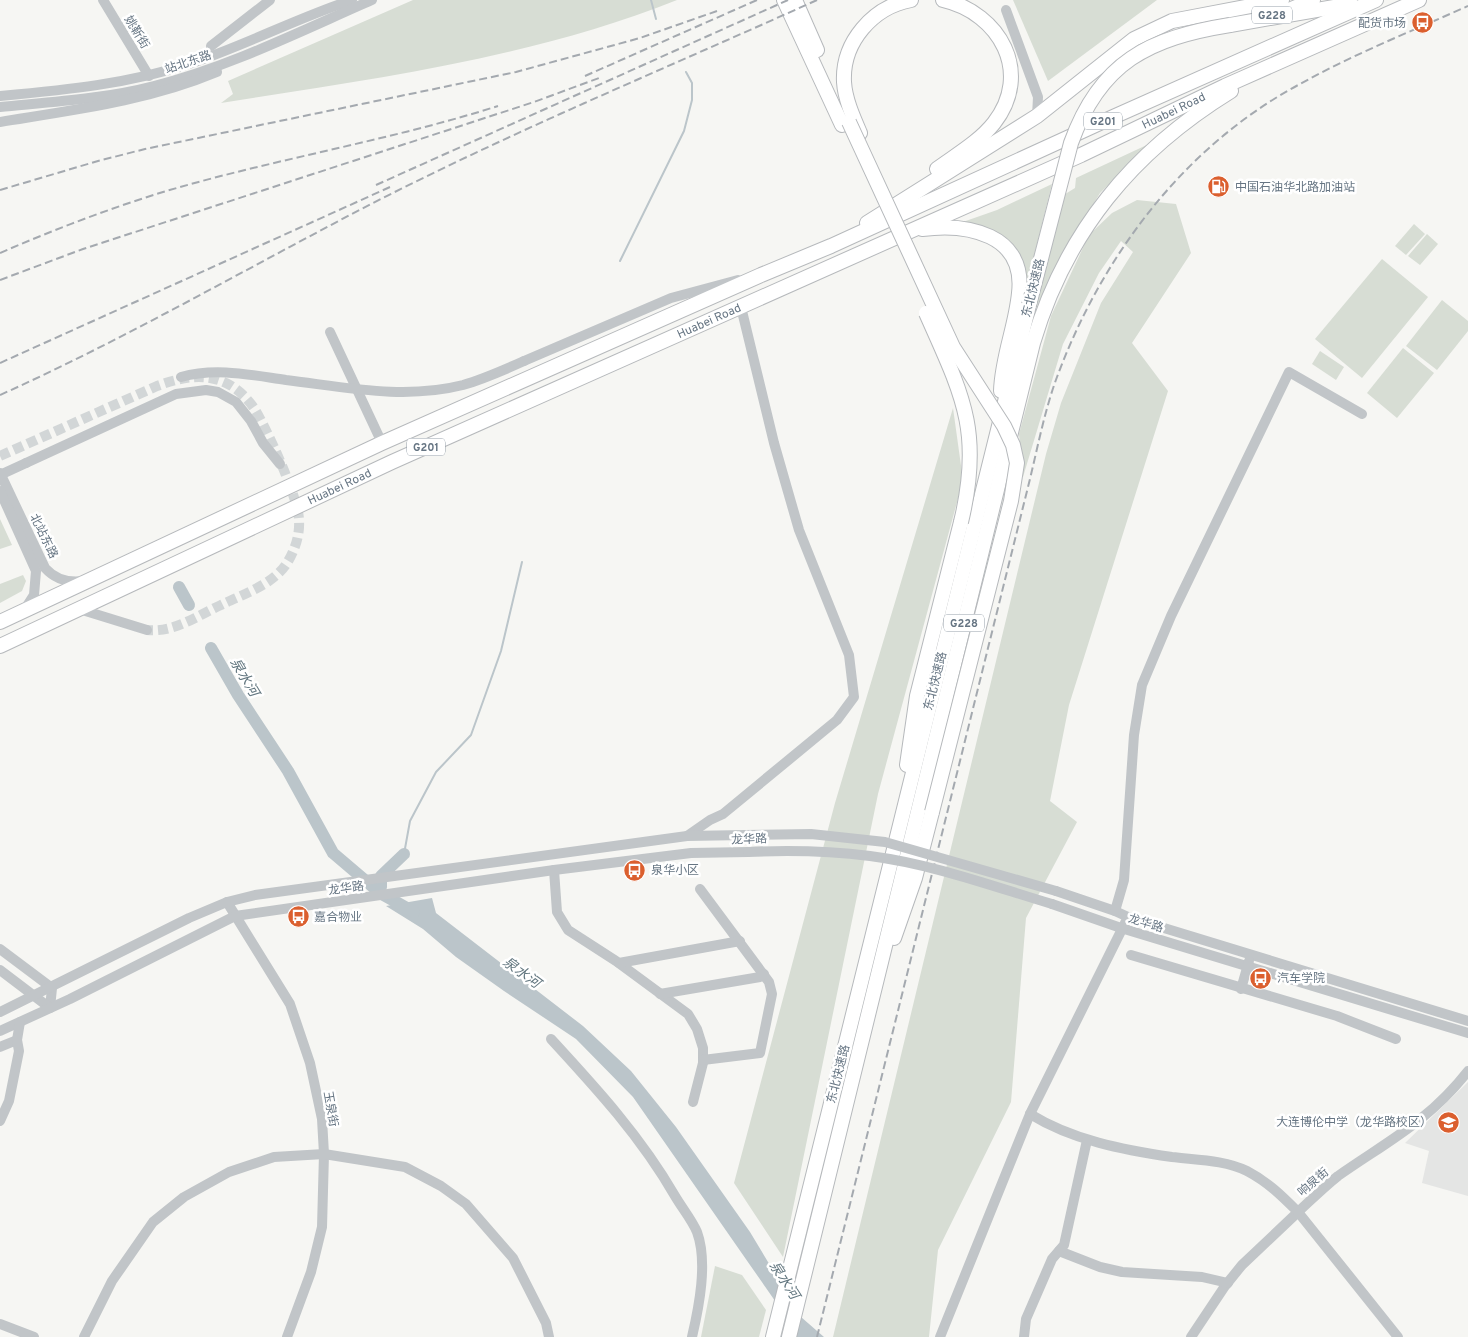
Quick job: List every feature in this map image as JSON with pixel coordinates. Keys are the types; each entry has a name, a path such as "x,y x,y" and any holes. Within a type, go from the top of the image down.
{"highway":[{"path":"784,0 848,122 953,347 1009,435 1016,463 1011,501 908,901 875,985"},
{"path":"795,0 848,122 963,400 970,428 972,458 969,491 916,696 902,814"},
{"path":"848,122 844,83 846,59 850,48 862,28 879,12 911,0"},
{"path":"908,196 993,124 1006,102 1009,90 1010,79 1007,56 997,33 978,15 954,3 943,0"},
{"path":"831,246 1037,116 1072,90 1116,51 1152,29 1196,16 1282,0"},
{"name":"G228","path":"1230,25 1284,12 1313,0"},
{"path":"1230,25 1336,8 1366,0"},
{"name":"Huabei Road","path":"0,622 382,443 761,275 831,246 1113,116 1376,0"},
{"name":"Huabei Road","path":"0,646 383,466 1081,155 1292,56 1419,0"},
{"name":"东北快速路","path":"774,1331 1000,419 1077,125 1095,94 1120,66 1151,46 1189,32 1230,25"},
{"name":"东北快速路","path":"789,1337 1033,343 1053,287 1073,246 1091,218 1136,165 1158,144 1216,101 1292,56"},
{"path":"904,233 936,228 972,229 992,236 1013,258 1020,278 1019,294 1002,368 1000,419"}],"street":[{"name":"姚靳街","path":"103,0 149,76"},
{"path":"211,46 270,0"},
{"name":"站北东路","path":"0,96 114,84 149,76 200,60 346,3 372,0"},
{"name":"站北东路","path":"0,107 98,96 155,86 272,44 346,3"},
{"path":"1006,10 1038,97 1037,116"},
{"path":"0,122 99,106 162,93 190,84 243,61 272,44"},
{"path":"181,377 195,373 225,372 368,390 413,392 464,384 524,362 671,298 761,275"},
{"path":"687,836 710,820 723,814 837,720 854,697 849,655 798,530 774,443 742,307"},
{"path":"330,332 382,443"},
{"path":"1115,910 1124,880 1134,735 1142,686 1171,616 1289,372 1362,414"},
{"path":"0,474 176,394 206,390 218,392 236,402 251,421 263,444 280,464"},
{"name":"北站东路","path":"0,474 45,568 50,574 67,581 87,581"},
{"name":"北站东路","path":"0,491 36,571 34,595 23,611"},
{"path":"79,609 146,630"},
{"name":"龙华路","path":"0,1012 227,902 255,895 687,836 811,834 885,842 1056,891 1115,910 1128,918 1468,1021"},
{"name":"龙华路","path":"0,1031 235,916 554,870 691,853 817,851 871,856 923,867 1052,904 1121,928 1468,1033"},
{"path":"554,870 557,912 568,930 618,963 688,1014 697,1029 703,1048 703,1060 693,1102"},
{"path":"700,888 764,974 769,982 772,994 760,1053 703,1060"},
{"name":"玉泉街","path":"227,902 290,1004 310,1063 322,1119 324,1154 322,1228 311,1272 288,1337"},
{"path":"940,1337 1030,1114 1121,928 1128,918"},
{"path":"618,963 740,942"},
{"path":"0,949 52,988 50,1008"},
{"path":"1131,955 1337,1016 1396,1040"},
{"path":"1241,989 1246,966 1252,955"},
{"path":"0,970 50,1008"},
{"path":"660,994 760,977 764,974"},
{"path":"0,1121 10,1092 19,1051 17,1040 20,1022"},
{"path":"551,1039 619,1114 658,1166 697,1233 701,1266 700,1302 692,1337"},
{"path":"0,1047 17,1040"},
{"name":"响泉街","path":"1398,1337 1298,1212 1336,1178 1409,1130 1444,1100 1468,1071"},
{"path":"1030,1114 1053,1128 1087,1140 1166,1156 1228,1164 1247,1171 1275,1188 1298,1212 1242,1265 1191,1337"},
{"path":"1024,1337 1026,1319 1052,1259 1064,1245 1087,1140"},
{"path":"84,1337 112,1281 153,1222 184,1197 229,1172 274,1157 324,1154 405,1167 440,1186 466,1204 513,1258 546,1323 548,1337"},
{"path":"1059,1251 1122,1272 1202,1276 1228,1283"},
{"path":"0,1324 34,1337"}],"shaded area":[{"path":"413,0 677,0 622,20 509,52 394,75 221,103 233,94 228,81"},
{"path":"1013,0 1157,0 1048,81"},
{"path":"1151,143 1100,193 1060,260 1036,308 1062,196 1075,188 1076,178"},
{"path":"1052,184 1025,292 1022,267 960,223 997,210"},
{"path":"1137,200 1176,204 1191,253 1132,343 1168,391 1069,705 1050,801 1077,822 1026,918 1011,1102 938,1250 929,1337 833,1337 1046,454 1061,403 1101,303 1133,252 1121,241 1099,273 1063,344 1023,477 1019,434 1051,316 1089,235 1112,213"},
{"path":"1414,224 1425,234 1406,255 1395,246"},
{"path":"1427,234 1438,244 1420,265 1408,256"},
{"path":"1382,259 1428,297 1362,378 1315,339"},
{"path":"1442,300 1468,321 1468,331 1437,370 1406,346"},
{"path":"1403,348 1434,373 1397,418 1367,393"},
{"path":"1320,351 1344,367 1336,380 1312,364"},
{"path":"953,408 963,480 878,794 783,1257 734,1183 835,803"},
{"path":"0,519 12,545 0,549"},
{"path":"23,575 26,581 22,591 0,603 0,584"},
{"name":"泉水河","path":"432,898 436,913 583,1026 631,1071 676,1127 750,1232 801,1317 824,1337 797,1337 773,1298 633,1097 576,1039 456,957 423,929 386,906"},
{"name":"大连博伦中学（龙华路校区）","path":"1468,1082 1468,1196 1422,1183 1429,1151 1405,1143"},
{"path":"715,1266 742,1275 766,1310 759,1337 701,1337"}],"waterway":[{"path":"651,0 656,19"},
{"path":"620,261 684,131 692,100 692,83 686,72"},
{"path":"404,854 410,821 436,772 471,735 501,651 522,562"},
{"name":"泉水河","path":"179,587 189,605"},
{"name":"泉水河","path":"211,648 238,695 288,771 333,853 380,893 414,912"},
{"path":"381,887 381,876 404,854"}],"tunnel":[{"path":"0,456 157,386 191,377 209,378 226,383 242,394 254,408 281,463 298,510 298,537 292,553 281,571 257,588 176,626 166,629 147,630"}],"railway":[{"path":"585,76 757,0"},
{"path":"376,185 788,0"},
{"path":"0,395 94,350 373,203 483,149 817,0"},
{"path":"817,1337 1044,418 1052,390 1076,332 1098,289 1123,247 1152,208 1184,172 1219,139 1258,109 1320,73 1468,6"},
{"path":"0,190 145,149 516,72 640,38 717,11"},
{"path":"0,280 83,249 534,102 599,78"},
{"path":"0,253 81,220 163,192 205,180 415,130 498,106"},
{"path":"0,363 390,187"}],"place":[{"name":"配货市场","path":"1422,23"},
{"name":"中国石油华北路加油站","path":"1219,187"},
{"name":"泉华小区","path":"635,870"},
{"name":"嘉合物业","path":"298,917"},
{"name":"汽车学院","path":"1261,978"},
{"name":"大连博伦中学（龙华路校区）","path":"1448,1122"}]}
